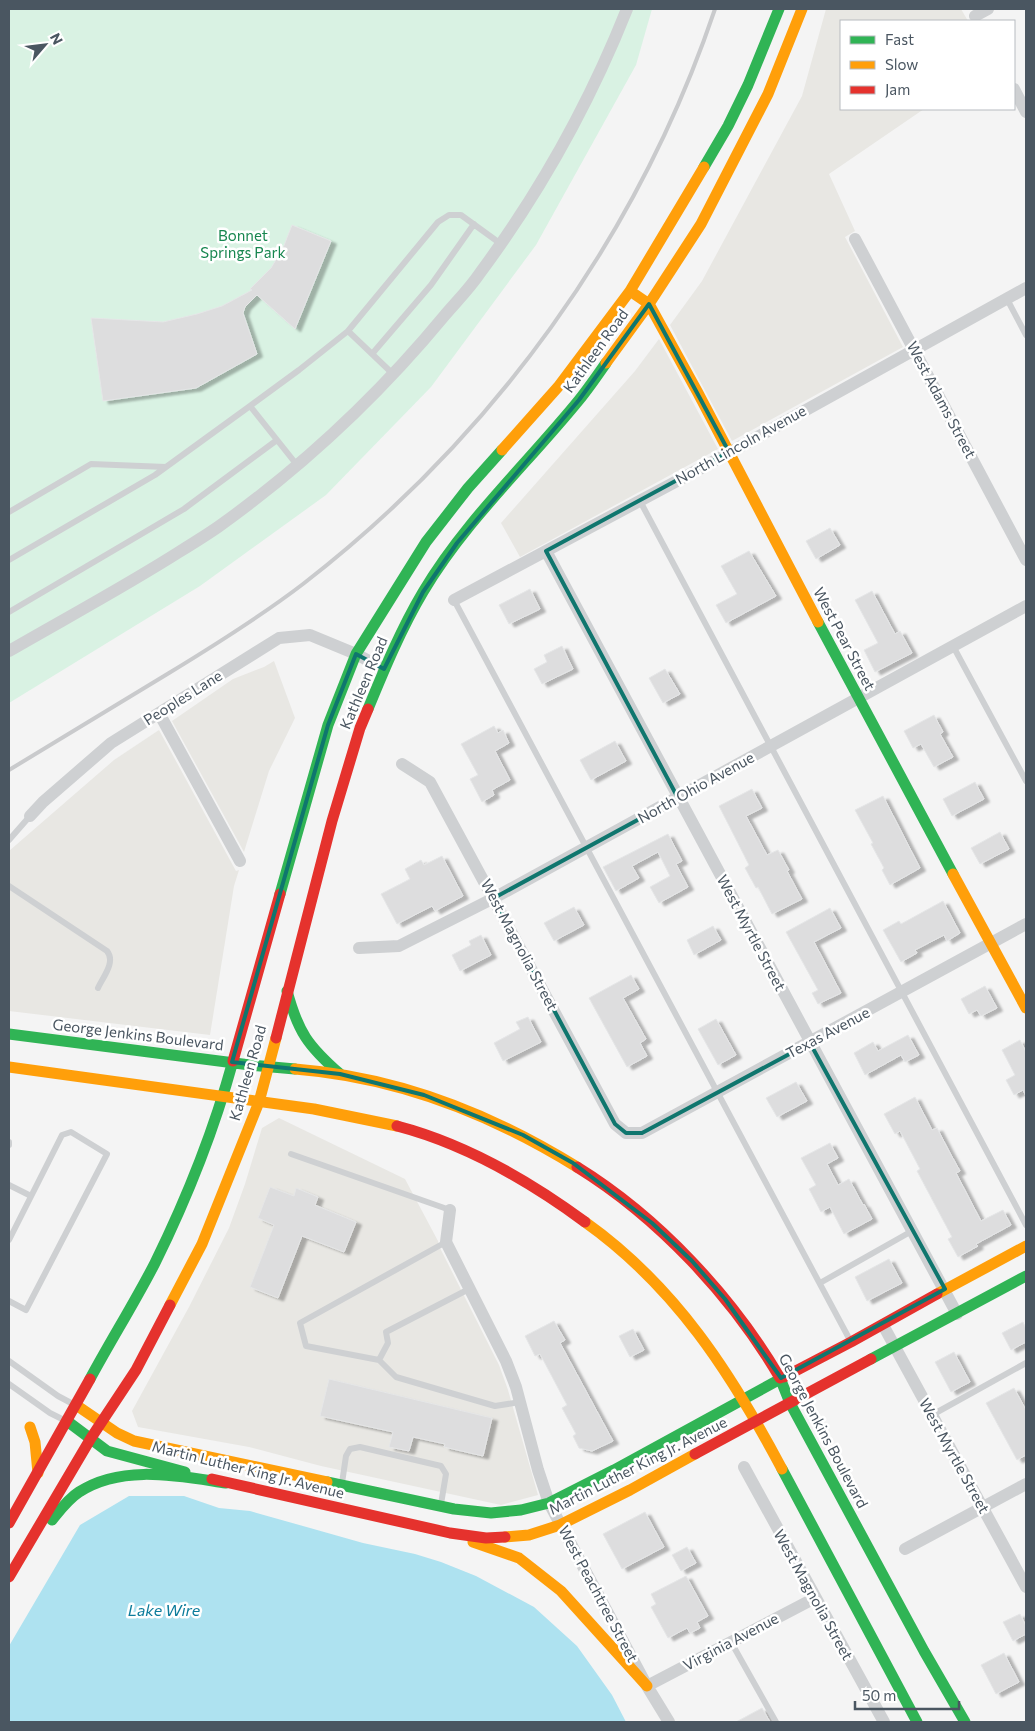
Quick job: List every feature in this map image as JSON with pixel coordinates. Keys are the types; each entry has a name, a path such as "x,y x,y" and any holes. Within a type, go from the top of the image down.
{"main road":[{"name":"Kathleen Road","path":"9,1524 154,1264 184,1202 223,1097 328,724 356,654 426,542 468,488 558,387 630,291 728,126 748,85 779,9"},
{"name":"Kathleen Road","path":"22,1554 91,1438 136,1370 202,1244 259,1102 266,1068 334,811 360,728 384,669 423,592 457,543 489,502 580,400 649,304 701,224 768,94 802,9"},
{"name":"West Pear Street","path":"630,291 649,304 729,452 792,575 1026,1008"},
{"path":"287,991 294,1017 305,1040 318,1055 340,1074"},
{"name":"George Jenkins Boulevard","path":"9,1034 266,1068 340,1074 406,1089 472,1112 523,1135 573,1163 614,1191 652,1223 692,1261 725,1300 781,1378 790,1403 924,1651 965,1722"},
{"path":"9,1067 354,1116 405,1129 457,1146 502,1167 591,1226 628,1256 662,1290 697,1330 743,1398 917,1722"},
{"name":"Martin Luther King Jr. Avenue","path":"76,1405 117,1433 134,1440 440,1506 492,1513 521,1510 549,1503 614,1470 743,1398 852,1342 1026,1246"},
{"name":"Martin Luther King Jr. Avenue","path":"67,1421 107,1451 226,1483 450,1533 486,1538 529,1535 560,1525 630,1490 1026,1276"},
{"path":"30,1426 35,1442 38,1473"},
{"path":"9,1577 22,1554 66,1504 80,1492 102,1481 129,1475 158,1473 226,1483"},
{"path":"450,1533 519,1558 561,1591 647,1686"}],"street":[{"path":"9,651 148,572 216,529 297,465 347,421 415,352 501,244 576,118 597,78 627,9"},
{"path":"974,15 988,9"},
{"path":"1015,91 1026,112"},
{"name":"West Adams Street","path":"855,239 1026,560"},
{"name":"North Lincoln Avenue","path":"454,600 729,452 1026,288"},
{"name":"West Myrtle Street","path":"546,551 958,1314"},
{"name":"North Ohio Avenue","path":"358,948 399,946 494,898 1026,606"},
{"name":"Peoples Lane","path":"30,816 43,802 111,743 279,638 310,635 356,654 384,669"},
{"path":"159,713 240,861"},
{"name":"West Magnolia Street","path":"402,764 430,782 615,1124 626,1133"},
{"name":"Texas Avenue","path":"626,1133 642,1133 1026,924"},
{"path":"446,1242 450,1210"},
{"name":"West Peachtree Street","path":"446,1242 506,1361 520,1402 549,1503 647,1686 669,1722"},
{"name":"West Myrtle Street","path":"883,1325 1026,1587"},
{"name":"West Magnolia Street","path":"744,1466 884,1722"},
{"path":"905,1549 1026,1484"},
{"name":"Virginia Avenue","path":"647,1686 815,1598"}],"lane":[{"path":"9,560 155,475 299,370 348,331 438,222 450,215 461,215 501,244"},
{"path":"372,354 431,285 474,224"},
{"path":"1007,299 1026,335"},
{"path":"348,331 393,374"},
{"path":"250,406 297,465"},
{"path":"9,612 184,509 277,440"},
{"path":"9,512 91,464 166,467"},
{"path":"640,500 1026,1225"},
{"path":"454,600 852,1342"},
{"path":"954,646 1026,781"},
{"name":"Peoples Lane","path":"9,840 30,816"},
{"path":"9,886 110,955 111,961 98,988"},
{"path":"9,1240 62,1135 71,1132 107,1154 26,1310 9,1301"},
{"path":"291,1154 450,1210"},
{"path":"9,1185 31,1196"},
{"path":"820,1283 912,1230"},
{"path":"446,1242 300,1323 306,1346 379,1360 396,1377 495,1406 520,1402"},
{"path":"379,1360 388,1343 386,1332 469,1288"},
{"path":"9,1361 58,1396 76,1405"},
{"path":"932,1415 1026,1363"},
{"path":"9,1384 50,1413 67,1421"},
{"path":"342,1485 346,1456 350,1449 360,1447 441,1466 446,1474 440,1506"},
{"path":"731,1642 776,1722"}],"highlighted area":[{"path":"649,304 729,452 546,551 678,798 494,898 615,1124 626,1133 642,1133 810,1043 945,1289 781,1378 725,1299 692,1261 652,1223 573,1163 523,1135 424,1095 340,1074 232,1062 328,725 356,654 384,669 423,592 457,543 579,400"}],"shaded area":[{"path":"826,9 961,9 967,20 840,20 840,110 923,110 829,174 855,231 845,237 903,347 732,441 670,325 702,281 802,96"},
{"path":"659,339 718,449 520,557 501,523 635,371"},
{"path":"274,661 295,718 269,771 244,852 172,721 233,679"},
{"path":"159,730 236,871 239,870 234,886 210,1035 9,1011 9,851 114,760"},
{"path":"279,1118 405,1179 499,1365 538,1495 501,1505 321,1466 249,1447 138,1427 132,1411 189,1307 229,1228 262,1128"}],"green space":[{"name":"Bonnet Springs Park","path":"9,9 652,9 636,65 536,245 431,387 326,495 200,586 9,703"}],"water":[{"name":"Lake Wire","path":"129,1496 184,1496 219,1508 250,1511 363,1543 415,1554 476,1576 534,1607 577,1646 612,1695 626,1722 9,1722 9,1646 80,1525"}],"building":[{"path":"292,225 331,241 295,329 257,295 245,307 243,313 257,354 196,388 103,401 91,318 163,322 222,306 252,290 250,289 271,268 283,248"},
{"path":"830,528 840,545 816,559 806,541"},
{"path":"749,551 776,596 726,623 716,605 737,594 721,566"},
{"path":"530,589 540,609 509,624 499,605"},
{"path":"872,591 895,634 900,631 912,653 875,672 864,650 878,643 855,600"},
{"path":"562,646 573,669 542,684 534,669 547,662 544,655"},
{"path":"665,669 680,694 663,703 649,678"},
{"path":"934,715 943,732 940,734 953,757 934,767 921,744 913,748 904,731"},
{"path":"494,726 498,733 503,730 509,743 495,751 510,780 492,790 494,795 482,802 470,779 478,775 461,744"},
{"path":"615,741 626,761 591,780 580,760"},
{"path":"975,782 984,799 952,816 943,799"},
{"path":"752,789 762,808 746,816 767,855 778,850 802,899 772,914 758,887 756,888 745,868 749,865 719,806"},
{"path":"883,796 920,868 890,885 882,870 884,868 871,844 873,843 855,810"},
{"path":"1000,832 1009,849 980,864 971,848"},
{"path":"668,834 682,861 676,864 688,887 659,903 650,887 670,876 658,852 632,866 639,878 616,891 603,867"},
{"path":"442,856 463,896 435,911 432,906 397,924 381,894 410,879 405,869 421,860 424,865"},
{"path":"943,901 960,933 947,941 944,935 915,950 917,953 901,962 883,930 899,921 901,924"},
{"path":"574,907 584,925 554,941 544,923"},
{"path":"830,908 841,928 814,942 841,993 818,1004 812,993 818,990 786,932"},
{"path":"713,926 721,940 694,955 687,940"},
{"path":"481,935 491,955 460,971 452,955 471,945 469,941"},
{"path":"631,975 639,989 623,998 646,1039 640,1043 647,1056 627,1067 589,998"},
{"path":"985,986 997,1008 981,1016 977,1010 969,1014 961,999"},
{"path":"528,1017 541,1042 503,1061 494,1043 520,1029 516,1022"},
{"path":"716,1019 736,1055 718,1065 698,1029"},
{"path":"908,1035 919,1055 905,1062 901,1055 865,1075 854,1053 873,1042 878,1051"},
{"path":"1020,1040 1026,1052 1026,1096 1023,1090 1014,1095 1006,1080 1015,1075 1002,1050"},
{"path":"796,1082 807,1101 777,1117 766,1098"},
{"path":"915,1097 932,1130 937,1128 960,1171 956,1173 981,1221 1003,1210 1011,1225 976,1244 978,1246 958,1257 948,1239 952,1237 917,1171 920,1169 900,1131 895,1134 884,1114"},
{"path":"830,1143 838,1158 827,1164 838,1185 849,1179 872,1219 844,1234 830,1207 821,1212 809,1189 816,1185 801,1158"},
{"path":"270,1187 294,1196 296,1188 318,1197 315,1205 356,1222 344,1252 302,1236 278,1298 250,1287 274,1225 258,1218"},
{"path":"889,1259 902,1283 867,1301 855,1277"},
{"path":"554,1321 565,1340 560,1343 613,1441 592,1451 579,1448 573,1436 576,1434 562,1408 567,1405 540,1354 535,1356 525,1336"},
{"path":"1023,1322 1026,1329 1026,1342 1011,1350 1002,1333"},
{"path":"633,1329 644,1350 630,1357 619,1336"},
{"path":"954,1352 970,1382 951,1392 935,1362"},
{"path":"329,1379 492,1418 483,1456 444,1447 445,1444 413,1437 409,1451 389,1447 393,1432 320,1416"},
{"path":"1014,1388 1026,1410 1026,1455 1017,1460 986,1403"},
{"path":"645,1512 664,1547 622,1569 603,1534"},
{"path":"687,1547 696,1563 681,1571 672,1555"},
{"path":"686,1576 708,1616 697,1622 700,1628 690,1633 687,1628 668,1638 651,1607 656,1604 651,1594"},
{"path":"1020,1614 1026,1626 1026,1634 1013,1641 1003,1622"},
{"path":"1004,1653 1019,1682 996,1694 981,1665"},
{"path":"762,1708 770,1722 736,1722"}],"railway":[{"path":"9,770 203,652 270,608 303,584 372,526 437,464 497,398 551,327 601,252 645,174 683,93 715,9"}],"traffic: fast":[{"path":"704,167 728,126 748,85 779,9"},
{"path":"368,709 407,620 440,566 497,493 579,400 606,363"},
{"path":"280,894 328,725 356,654 426,542 468,488 502,450"},
{"path":"818,622 953,874"},
{"path":"287,991 300,1028 312,1046 340,1074"},
{"path":"9,1034 295,1069"},
{"path":"90,1379 147,1278 178,1214 199,1164 226,1087 233,1061"},
{"path":"871,1359 1026,1276"},
{"path":"327,1482 454,1509 491,1513 521,1510 549,1503 614,1470 784,1377"},
{"path":"780,1378 790,1403 924,1651 965,1722"},
{"path":"67,1421 107,1451 185,1472"},
{"path":"782,1469 917,1722"},
{"path":"52,1520 68,1501 79,1492 96,1483 113,1478 151,1474 226,1483"}],"traffic: slow":[{"path":"606,363 649,304 701,224 768,94 802,9"},
{"path":"502,450 558,387 630,291 704,167"},
{"path":"630,291 649,304 698,393 818,622"},
{"path":"953,874 1026,1008"},
{"path":"170,1305 202,1244 259,1102 276,1038"},
{"path":"9,1067 314,1109 397,1126"},
{"path":"295,1069 333,1073 370,1080 407,1089 442,1101 477,1114 511,1130 577,1167"},
{"path":"585,1222 647,1274 698,1334 742,1399 782,1469"},
{"path":"937,1294 1026,1246"},
{"path":"76,1405 117,1433 134,1441 327,1482"},
{"path":"30,1427 35,1442 38,1473"},
{"path":"505,1537 529,1535 560,1525 630,1490 695,1454"},
{"path":"473,1542 519,1558 561,1591 647,1686"}],"traffic: jam":[{"path":"276,1038 332,821 360,728 368,709"},
{"path":"233,1061 280,894"},
{"path":"397,1126 447,1143 496,1165 541,1192 585,1222"},
{"path":"577,1167 607,1187 636,1210 691,1260 739,1317 761,1347 780,1378"},
{"path":"784,1377 937,1294"},
{"path":"9,1577 91,1438 136,1370 170,1305"},
{"path":"695,1454 871,1359"},
{"path":"9,1523 90,1379"},
{"path":"212,1479 450,1533 486,1538 505,1537"}]}
